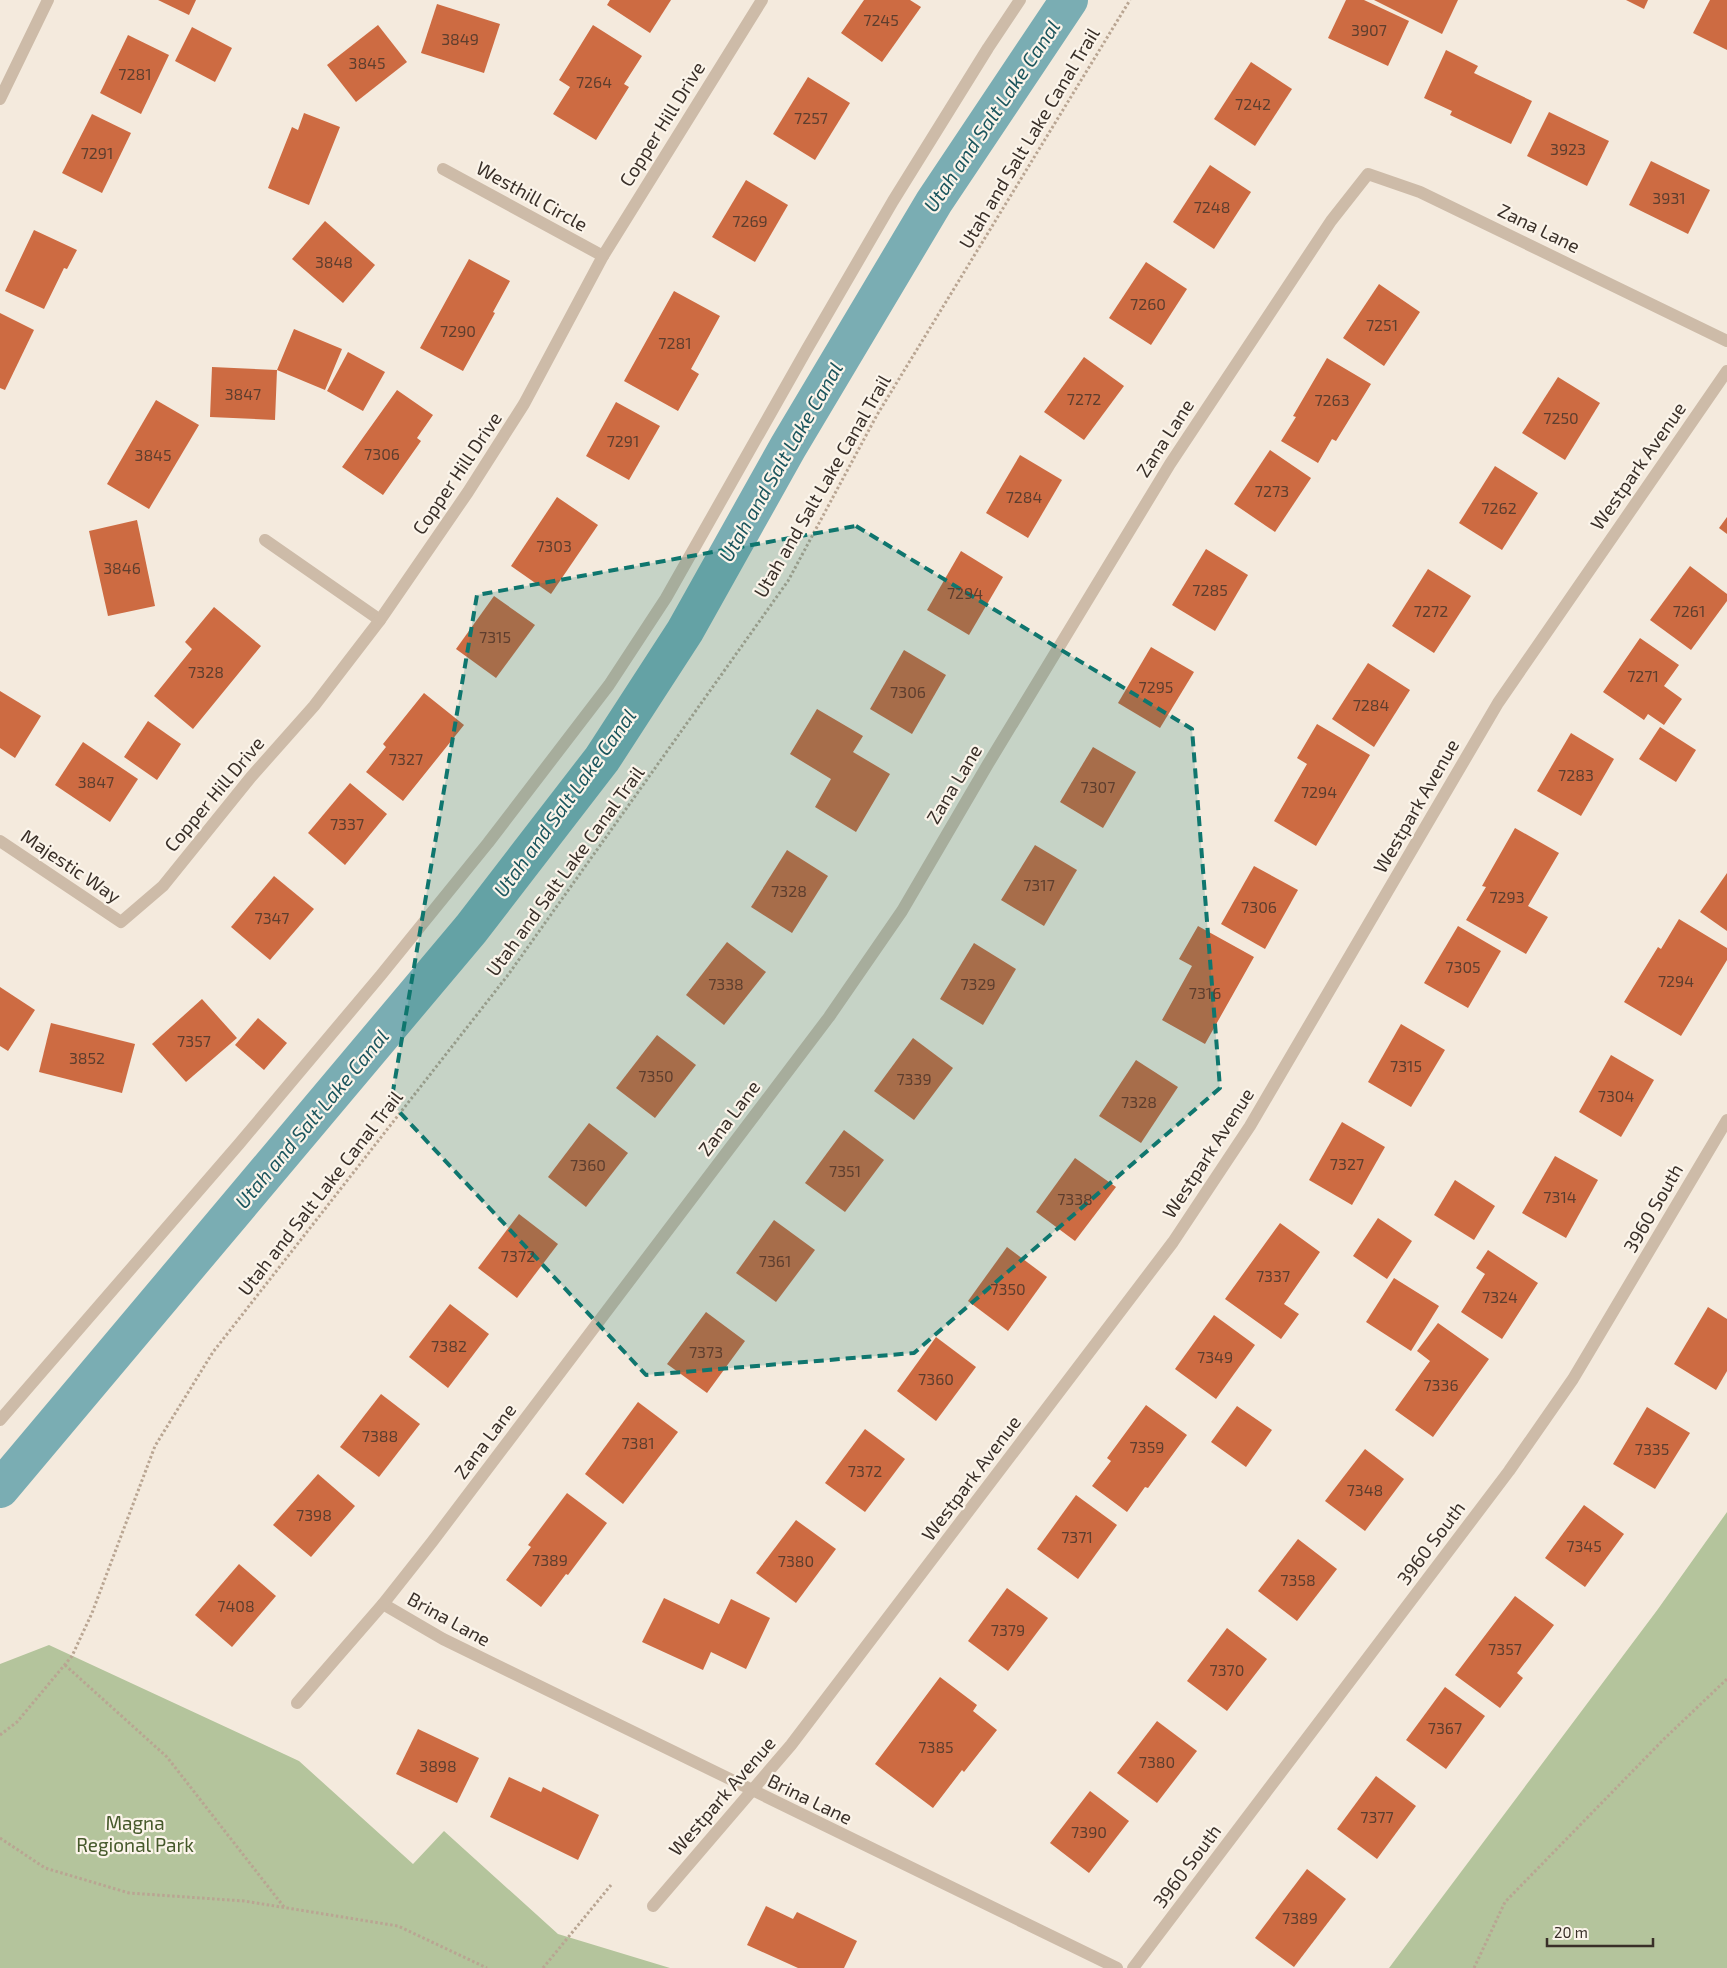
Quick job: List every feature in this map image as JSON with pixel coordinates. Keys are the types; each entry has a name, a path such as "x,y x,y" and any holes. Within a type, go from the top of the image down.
{"street":[{"path":"0,99 48,0"},
{"name":"Copper Hill Drive","path":"122,922 163,886 251,777 314,706 380,620 468,492 524,404 603,256 762,0"},
{"path":"0,1420 239,1144 382,974 488,843 609,685 666,598 802,357 893,201 1020,0"},
{"name":"Westhill Circle","path":"443,169 603,256"},
{"name":"Zana Lane","path":"297,1703 383,1604 438,1534 834,1009 902,911 993,755 1170,464 1331,221 1368,174 1420,192 1727,340"},
{"name":"Westpark Avenue","path":"653,1906 797,1737 1174,1242 1250,1126 1498,703 1727,371"},
{"path":"265,540 380,620"},
{"name":"Majestic Way","path":"0,841 122,922"},
{"name":"3960 South","path":"1133,1968 1514,1464 1573,1379 1727,1120"},
{"name":"Brina Lane","path":"383,1604 443,1639 1117,1968"}],"path":[{"name":"Utah and Salt Lake Canal Trail","path":"0,1735 17,1722 72,1656 92,1613 155,1446 213,1352 508,974 788,582 877,416 1130,0"},
{"path":"65,1665 167,1757 285,1908"},
{"path":"1474,1968 1505,1902 1664,1739 1727,1679"},
{"path":"0,1838 45,1868 129,1893 244,1901 398,1926 487,1968"},
{"path":"543,1968 611,1885"}],"highlighted area":[{"path":"856,526 1192,729 1220,1088 914,1353 646,1375 391,1103 477,595"}],"green space":[{"path":"1727,1512 1727,1968 1389,1968 1658,1609"},
{"name":"Magna Regional Park","path":"49,1645 299,1761 413,1864 444,1831 558,1934 670,1968 0,1968 0,1664"}],"building":[{"path":"158,0 196,0 189,15"},
{"path":"610,0 671,0 650,33 607,5"},
{"path":"864,0 910,0 921,7 882,62 841,33"},
{"path":"1346,0 1364,0 1409,21 1388,66 1328,38"},
{"path":"1374,0 1458,0 1442,34"},
{"path":"1626,0 1648,0 1644,9"},
{"path":"1710,0 1727,0 1727,50 1693,33"},
{"path":"437,4 500,24 484,73 421,53"},
{"path":"378,25 407,62 356,102 327,65"},
{"path":"593,25 642,56 624,84 629,87 596,140 553,114 570,87 559,80"},
{"path":"192,27 232,48 215,82 175,61"},
{"path":"128,35 169,55 141,114 100,93"},
{"path":"1446,50 1478,66 1474,73 1532,101 1511,144 1450,115 1452,111 1424,98"},
{"path":"1251,62 1292,89 1255,146 1214,119"},
{"path":"808,77 850,103 815,160 773,134"},
{"path":"1549,112 1609,141 1587,186 1527,156"},
{"path":"304,113 340,127 309,205 268,188 292,127 298,130"},
{"path":"92,114 131,133 102,193 62,173"},
{"path":"1651,161 1710,190 1688,234 1629,205"},
{"path":"1210,165 1251,192 1214,249 1173,222"},
{"path":"746,180 788,205 755,262 712,237"},
{"path":"325,221 375,265 343,303 292,259"},
{"path":"34,230 77,250 67,269 64,268 44,309 5,291"},
{"path":"469,259 510,281 493,312 495,313 463,371 420,348"},
{"path":"1146,262 1187,289 1151,345 1109,318"},
{"path":"1379,284 1420,312 1384,366 1343,338"},
{"path":"674,291 720,316 691,369 699,374 678,411 624,381"},
{"path":"0,313 34,330 5,390 0,388"},
{"path":"294,329 342,349 325,390 277,370"},
{"path":"348,352 385,372 363,411 327,391"},
{"path":"1084,357 1124,386 1084,440 1044,412"},
{"path":"1327,358 1371,384 1336,441 1332,439 1318,463 1281,441 1296,417 1293,416"},
{"path":"212,367 277,370 275,420 210,417"},
{"path":"1558,377 1600,403 1565,460 1522,433"},
{"path":"397,390 433,415 417,438 421,441 383,495 342,467"},
{"path":"156,400 199,425 149,509 107,484"},
{"path":"616,402 660,426 629,480 586,456"},
{"path":"1270,450 1311,478 1275,532 1234,504"},
{"path":"1020,455 1062,480 1028,538 986,513"},
{"path":"1495,466 1538,493 1502,550 1459,523"},
{"path":"557,497 598,525 551,594 511,566"},
{"path":"1727,517 1727,534 1719,528"},
{"path":"137,520 155,606 108,616 89,531"},
{"path":"1206,549 1248,575 1215,631 1172,605"},
{"path":"961,551 1003,577 969,635 927,610"},
{"path":"1690,566 1727,594 1727,601 1691,650 1650,620"},
{"path":"1428,569 1471,596 1434,653 1392,626"},
{"path":"494,596 535,625 496,678 456,649"},
{"path":"214,607 261,646 193,729 154,696 192,649 185,642"},
{"path":"1640,638 1679,665 1664,686 1682,699 1664,725 1648,714 1644,720 1603,692"},
{"path":"1151,647 1194,672 1160,728 1118,703"},
{"path":"904,650 946,675 912,734 870,709"},
{"path":"1368,663 1410,690 1374,747 1332,719"},
{"path":"0,691 41,716 15,758 0,748"},
{"path":"424,693 464,725 403,801 366,772 386,747 383,744"},
{"path":"817,709 863,736 853,752 890,774 856,832 815,807 831,779 790,754"},
{"path":"148,721 181,744 157,780 124,757"},
{"path":"1317,724 1370,755 1316,846 1274,821 1307,764 1297,758"},
{"path":"1660,727 1696,750 1676,782 1639,759"},
{"path":"1571,733 1614,759 1581,816 1537,791"},
{"path":"83,742 138,779 110,822 55,785"},
{"path":"1093,747 1136,772 1103,828 1060,802"},
{"path":"350,783 387,814 345,865 308,833"},
{"path":"1515,828 1559,853 1528,906 1548,917 1526,954 1466,920 1486,887 1482,886"},
{"path":"1035,845 1077,870 1044,926 1001,900"},
{"path":"787,850 828,876 792,933 751,907"},
{"path":"1254,866 1298,890 1265,949 1221,924"},
{"path":"1727,873 1727,931 1700,912"},
{"path":"274,876 314,909 270,960 231,927"},
{"path":"1679,919 1727,948 1727,960 1681,1036 1624,1002 1658,947 1661,949"},
{"path":"1198,926 1254,957 1205,1044 1162,1020 1192,966 1179,959"},
{"path":"1458,926 1501,951 1468,1008 1424,983"},
{"path":"727,942 766,972 724,1025 686,995"},
{"path":"974,943 1016,969 983,1025 940,999"},
{"path":"0,987 35,1010 8,1051 0,1046"},
{"path":"202,999 237,1038 186,1082 152,1044"},
{"path":"258,1018 287,1043 264,1070 235,1045"},
{"path":"51,1023 135,1044 122,1093 39,1072"},
{"path":"1401,1024 1445,1050 1411,1107 1368,1082"},
{"path":"657,1035 696,1065 655,1118 616,1088"},
{"path":"913,1038 953,1068 914,1120 874,1091"},
{"path":"1611,1055 1654,1080 1621,1137 1579,1112"},
{"path":"1136,1060 1178,1087 1141,1143 1099,1116"},
{"path":"1342,1122 1385,1147 1352,1205 1309,1180"},
{"path":"589,1123 628,1153 586,1207 548,1177"},
{"path":"844,1130 884,1160 845,1212 805,1183"},
{"path":"1555,1156 1598,1180 1566,1238 1522,1213"},
{"path":"1075,1158 1116,1187 1075,1241 1036,1212"},
{"path":"1455,1180 1495,1206 1474,1240 1434,1215"},
{"path":"519,1214 558,1244 517,1298 478,1268"},
{"path":"1378,1218 1412,1241 1387,1279 1353,1256"},
{"path":"774,1220 815,1250 776,1302 736,1273"},
{"path":"1280,1223 1320,1252 1284,1304 1299,1314 1281,1339 1225,1299"},
{"path":"1007,1247 1047,1277 1008,1331 968,1301"},
{"path":"1488,1250 1538,1283 1502,1339 1461,1312 1485,1274 1476,1268"},
{"path":"1394,1278 1439,1306 1411,1351 1366,1322"},
{"path":"450,1304 489,1334 448,1388 409,1357"},
{"path":"1708,1307 1727,1319 1727,1371 1716,1390 1674,1364"},
{"path":"706,1312 745,1341 707,1393 667,1364"},
{"path":"1214,1315 1255,1345 1216,1399 1175,1369"},
{"path":"1438,1323 1489,1359 1433,1437 1395,1410 1430,1361 1417,1351"},
{"path":"936,1337 976,1367 936,1421 897,1391"},
{"path":"381,1394 420,1424 379,1477 340,1447"},
{"path":"638,1402 678,1432 623,1504 585,1474"},
{"path":"1146,1405 1187,1435 1148,1488 1145,1487 1127,1512 1092,1486 1111,1461 1107,1458"},
{"path":"1237,1406 1272,1430 1246,1467 1211,1442"},
{"path":"1647,1407 1690,1433 1655,1489 1613,1464"},
{"path":"865,1429 905,1459 865,1512 825,1483"},
{"path":"1365,1449 1404,1479 1365,1531 1325,1501"},
{"path":"318,1474 355,1506 311,1557 273,1525"},
{"path":"567,1493 607,1523 541,1607 506,1580 531,1547 528,1545"},
{"path":"1076,1495 1117,1525 1078,1579 1037,1549"},
{"path":"1584,1505 1624,1534 1585,1587 1545,1558"},
{"path":"796,1520 836,1549 796,1603 756,1573"},
{"path":"1298,1539 1337,1569 1297,1621 1258,1591"},
{"path":"239,1564 276,1596 232,1647 195,1615"},
{"path":"1007,1588 1048,1618 1008,1671 968,1641"},
{"path":"1515,1596 1554,1625 1517,1673 1523,1678 1500,1708 1455,1675"},
{"path":"664,1598 719,1624 731,1599 770,1618 746,1669 711,1652 703,1670 642,1642"},
{"path":"1227,1628 1267,1659 1227,1711 1187,1681"},
{"path":"940,1677 977,1705 973,1711 997,1730 964,1772 962,1770 933,1808 875,1764"},
{"path":"1445,1687 1485,1716 1446,1769 1406,1740"},
{"path":"1157,1721 1197,1751 1157,1803 1117,1773"},
{"path":"418,1729 479,1758 457,1803 396,1774"},
{"path":"1376,1776 1416,1806 1377,1859 1337,1829"},
{"path":"509,1777 541,1792 543,1787 599,1815 578,1860 490,1817"},
{"path":"1090,1791 1129,1821 1089,1873 1050,1843"},
{"path":"1307,1869 1346,1899 1294,1967 1255,1938"},
{"path":"766,1906 793,1919 797,1912 857,1941 844,1968 798,1968 747,1945"}],"waterway":[{"name":"Utah and Salt Lake Canal","path":"0,1489 471,929 602,759 685,631 788,447 934,202 1069,0"}]}
